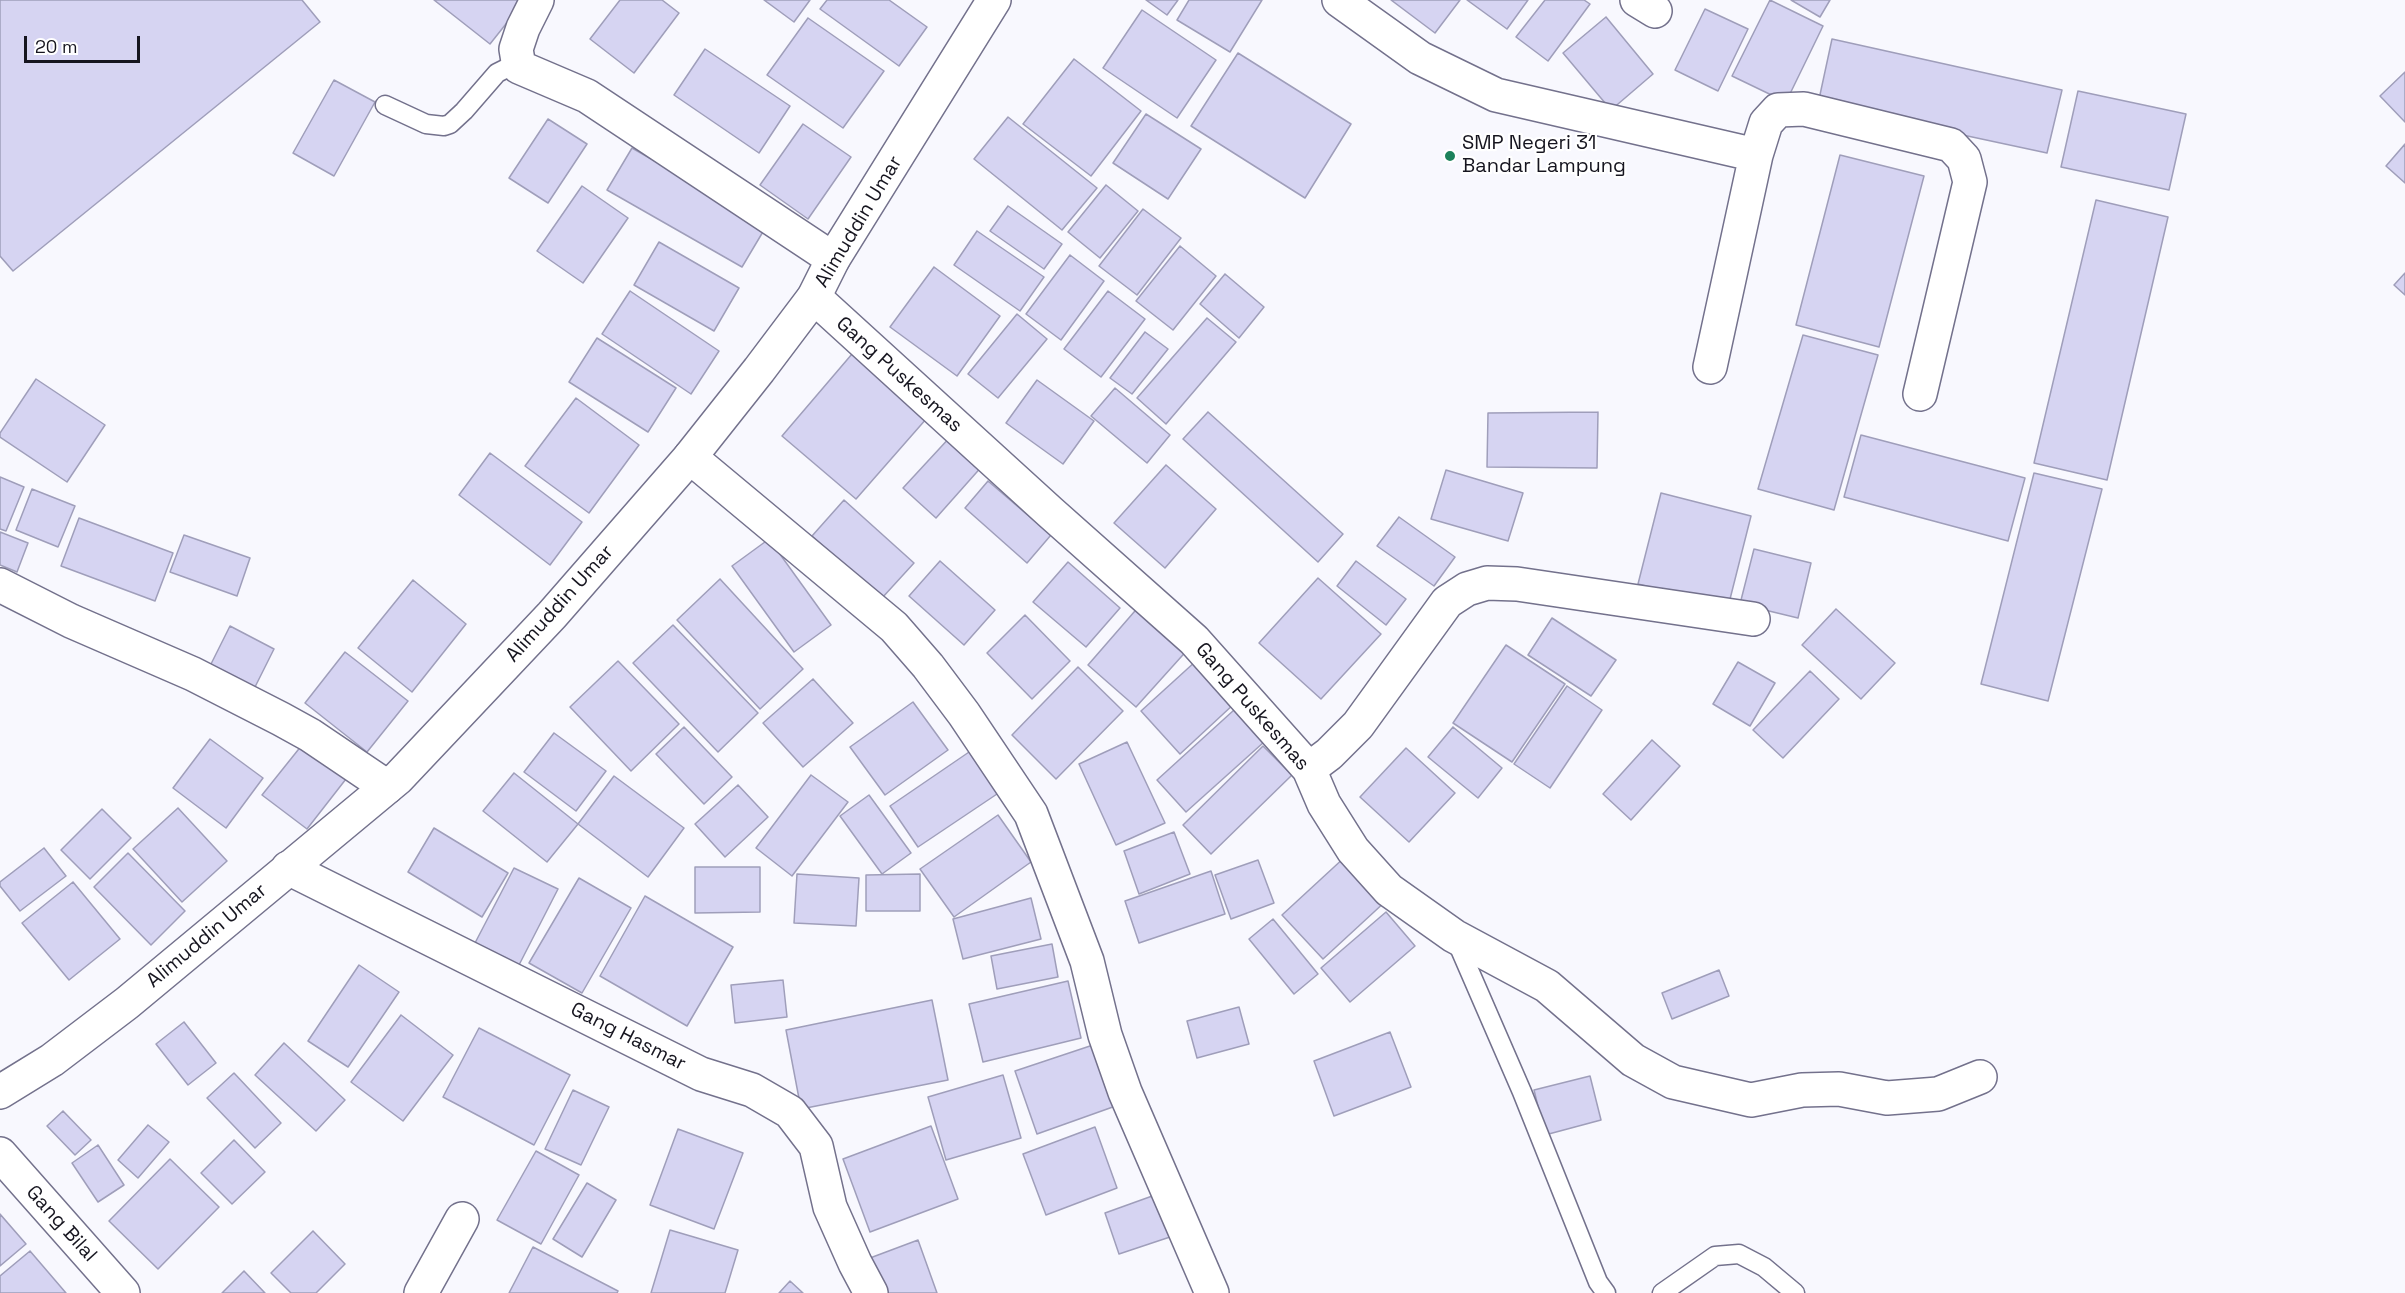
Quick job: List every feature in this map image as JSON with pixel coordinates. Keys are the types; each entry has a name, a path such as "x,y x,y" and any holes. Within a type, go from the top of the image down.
{"street":[{"path":"537,0 523,28 516,49 519,67 587,96 832,259"},
{"name":"Alimuddin Umar","path":"0,1092 52,1060 127,1004 398,778 552,615 690,457 814,297 832,259 994,0"},
{"path":"1339,0 1419,58 1496,95 1756,155"},
{"path":"1710,367 1756,155 1766,123 1778,110 1804,109 1951,145 1964,159 1970,182 1920,394"},
{"name":"Gang Puskesmas","path":"814,297 1194,640 1309,769 1324,804 1353,850 1389,890 1454,936 1547,986 1633,1060 1672,1082 1751,1100 1802,1090 1839,1089 1887,1098 1938,1094 1980,1077"},
{"path":"690,457 894,627 928,666 964,714 1030,813 1087,961 1105,1035 1125,1092 1212,1293"},
{"path":"1309,769 1329,754 1358,725 1447,602 1467,588 1487,583 1517,584 1753,619"},
{"path":"0,585 71,621 193,674 281,719 310,735 387,787"},
{"name":"Gang Hasmar","path":"288,868 701,1074 752,1090 790,1112 816,1146 830,1207 871,1293"},
{"name":"Gang Bilal","path":"0,1154 123,1293"},
{"path":"421,1293 462,1219"}],"lane":[{"path":"385,105 426,124 444,126 450,124 464,111 497,74 507,68 519,67"},
{"path":"1454,936 1522,1092 1598,1282 1606,1293"},
{"path":"1662,1293 1715,1256 1739,1254 1764,1267 1795,1293"}],"building":[{"path":"0,0 302,0 320,22 13,271 0,256"},
{"path":"434,0 525,0 490,44"},
{"path":"620,0 662,0 679,13 634,73 590,39"},
{"path":"764,0 810,0 794,22"},
{"path":"827,0 889,0 927,27 899,66 820,9"},
{"path":"1146,0 1178,0 1167,15"},
{"path":"1189,0 1262,0 1230,52 1177,20"},
{"path":"1391,0 1460,0 1435,33"},
{"path":"1467,0 1528,0 1507,29"},
{"path":"1545,0 1584,0 1590,4 1548,61 1516,37"},
{"path":"1770,0 1823,26 1786,102 1732,76"},
{"path":"1791,0 1830,0 1820,17"},
{"path":"1705,9 1748,29 1718,91 1675,70"},
{"path":"1142,10 1216,60 1177,118 1103,68"},
{"path":"1606,17 1653,74 1611,110 1563,53"},
{"path":"808,18 884,71 843,128 767,75"},
{"path":"1832,39 2062,90 2047,153 1818,104"},
{"path":"705,49 790,106 759,153 674,95"},
{"path":"1238,53 1351,124 1305,198 1191,126"},
{"path":"1074,59 1141,111 1091,176 1023,124"},
{"path":"2405,72 2405,122 2380,96"},
{"path":"334,80 375,102 334,176 293,153"},
{"path":"2078,91 2186,114 2169,190 2061,167"},
{"path":"1146,114 1201,149 1168,199 1113,163"},
{"path":"1008,117 1097,188 1062,230 974,159"},
{"path":"548,119 587,144 548,203 509,178"},
{"path":"803,124 851,157 808,219 760,185"},
{"path":"2405,144 2405,183 2386,166"},
{"path":"632,148 767,225 742,267 607,190"},
{"path":"1840,155 1924,176 1879,347 1796,325"},
{"path":"1106,185 1138,211 1100,258 1068,232"},
{"path":"582,186 628,218 583,283 537,251"},
{"path":"2096,200 2168,217 2107,480 2034,463"},
{"path":"1008,206 1062,244 1044,269 990,231"},
{"path":"1143,209 1181,238 1137,295 1099,266"},
{"path":"977,231 1044,277 1020,311 954,265"},
{"path":"659,242 739,288 714,331 634,285"},
{"path":"1180,246 1216,276 1173,330 1136,301"},
{"path":"1070,255 1104,281 1061,340 1026,314"},
{"path":"934,267 1000,316 957,376 890,327"},
{"path":"2405,273 2405,295 2394,285"},
{"path":"1225,274 1264,307 1239,338 1200,304"},
{"path":"630,291 719,351 691,394 602,334"},
{"path":"1108,291 1145,319 1101,377 1064,349"},
{"path":"1017,314 1047,339 998,398 968,374"},
{"path":"1207,318 1236,342 1166,424 1137,398"},
{"path":"1145,332 1168,349 1132,394 1110,378"},
{"path":"1803,335 1878,355 1834,510 1758,489"},
{"path":"597,338 676,388 648,432 569,382"},
{"path":"852,354 927,418 856,499 782,436"},
{"path":"36,379 105,425 67,482 0,437 0,433"},
{"path":"1037,380 1094,421 1063,464 1006,423"},
{"path":"1115,388 1170,435 1147,463 1091,416"},
{"path":"576,398 639,445 589,513 525,466"},
{"path":"1208,412 1343,534 1318,562 1183,439"},
{"path":"1598,412 1597,468 1487,467 1488,413"},
{"path":"952,435 984,464 936,518 903,488"},
{"path":"1861,435 2025,478 2008,541 1844,497"},
{"path":"490,453 582,522 550,565 459,495"},
{"path":"1166,465 1216,509 1165,568 1114,523"},
{"path":"1446,470 1523,493 1508,541 1431,519"},
{"path":"2034,473 2102,489 2048,701 1981,684"},
{"path":"0,477 24,487 6,531 0,529"},
{"path":"988,481 1051,535 1027,563 965,508"},
{"path":"32,489 75,506 58,547 16,530"},
{"path":"1661,493 1751,516 1728,607 1638,584"},
{"path":"844,500 914,563 882,598 812,536"},
{"path":"1399,517 1455,557 1434,586 1377,546"},
{"path":"79,518 173,553 155,601 61,566"},
{"path":"0,532 28,543 17,572 0,565"},
{"path":"184,535 250,558 237,596 170,572"},
{"path":"769,539 831,625 794,652 732,566"},
{"path":"1754,549 1811,563 1798,618 1740,604"},
{"path":"940,561 995,610 964,645 909,596"},
{"path":"1356,561 1406,599 1386,625 1337,586"},
{"path":"1068,562 1120,608 1086,647 1033,602"},
{"path":"1318,578 1381,634 1321,699 1259,643"},
{"path":"720,579 803,669 760,709 677,620"},
{"path":"413,580 466,624 412,692 358,648"},
{"path":"1141,604 1190,647 1136,707 1088,665"},
{"path":"1836,609 1895,663 1861,699 1802,645"},
{"path":"1025,615 1070,661 1032,699 987,653"},
{"path":"1552,618 1616,660 1591,696 1528,655"},
{"path":"673,625 758,713 718,752 633,663"},
{"path":"230,626 274,649 254,689 210,666"},
{"path":"1506,645 1565,684 1512,762 1453,723"},
{"path":"345,652 408,701 367,752 305,703"},
{"path":"618,661 679,724 631,771 570,707"},
{"path":"1196,661 1235,703 1180,754 1141,711"},
{"path":"1738,662 1775,683 1750,726 1713,704"},
{"path":"1078,667 1123,711 1056,779 1012,735"},
{"path":"1810,671 1839,699 1783,758 1753,730"},
{"path":"813,679 853,723 803,767 763,723"},
{"path":"1567,686 1602,710 1550,788 1514,764"},
{"path":"913,702 948,750 885,795 850,747"},
{"path":"1234,710 1264,742 1186,812 1157,780"},
{"path":"684,727 732,777 704,804 656,754"},
{"path":"1453,727 1502,768 1478,798 1428,757"},
{"path":"554,733 606,771 576,811 524,772"},
{"path":"210,739 263,778 226,828 173,788"},
{"path":"1652,740 1680,766 1631,820 1603,794"},
{"path":"1127,742 1165,823 1116,845 1079,764"},
{"path":"302,745 346,779 307,829 262,795"},
{"path":"1263,746 1292,775 1211,854 1183,825"},
{"path":"1406,748 1455,793 1409,842 1360,797"},
{"path":"972,750 1000,792 918,847 890,806"},
{"path":"514,773 578,824 547,862 483,811"},
{"path":"811,775 848,802 792,876 756,848"},
{"path":"614,776 684,828 648,877 578,824"},
{"path":"738,785 768,817 725,857 695,824"},
{"path":"869,795 911,853 882,874 840,816"},
{"path":"178,808 227,861 182,902 133,849"},
{"path":"102,809 131,838 90,879 61,850"},
{"path":"998,815 1031,862 954,917 920,869"},
{"path":"434,828 508,873 482,917 408,872"},
{"path":"1174,832 1190,874 1139,894 1124,851"},
{"path":"44,848 66,876 20,911 0,886 0,882"},
{"path":"128,853 185,911 151,945 94,887"},
{"path":"1346,856 1387,900 1323,959 1282,915"},
{"path":"1258,860 1274,903 1231,919 1215,875"},
{"path":"695,867 760,867 760,912 695,913"},
{"path":"514,868 558,889 519,965 475,943"},
{"path":"1211,871 1225,914 1139,943 1125,901"},
{"path":"797,874 859,878 856,926 794,923"},
{"path":"920,874 920,911 866,911 866,875"},
{"path":"579,878 631,908 582,993 529,963"},
{"path":"73,882 120,939 69,980 22,923"},
{"path":"645,896 733,947 687,1026 600,976"},
{"path":"1031,898 1041,939 963,959 953,919"},
{"path":"1386,912 1415,946 1350,1002 1321,968"},
{"path":"1273,919 1318,974 1294,994 1249,939"},
{"path":"1052,944 1058,977 997,989 991,956"},
{"path":"359,965 399,992 348,1067 308,1041"},
{"path":"1719,970 1729,996 1672,1019 1662,993"},
{"path":"783,980 787,1017 735,1023 731,985"},
{"path":"1068,981 1081,1038 983,1062 969,1004"},
{"path":"932,1000 948,1080 801,1109 786,1030"},
{"path":"1239,1007 1249,1044 1197,1058 1187,1021"},
{"path":"401,1015 453,1055 403,1121 351,1082"},
{"path":"184,1022 216,1063 188,1085 156,1044"},
{"path":"479,1028 570,1075 534,1145 443,1097"},
{"path":"1390,1032 1411,1087 1334,1116 1314,1061"},
{"path":"1102,1042 1124,1103 1037,1134 1015,1071"},
{"path":"284,1043 345,1100 316,1131 255,1075"},
{"path":"234,1073 281,1123 255,1148 207,1098"},
{"path":"1003,1075 1021,1138 946,1160 928,1097"},
{"path":"1590,1076 1601,1120 1545,1135 1534,1090"},
{"path":"573,1090 609,1107 581,1165 545,1149"},
{"path":"63,1111 91,1140 75,1155 47,1126"},
{"path":"148,1125 169,1142 138,1178 118,1160"},
{"path":"931,1126 958,1199 870,1232 843,1159"},
{"path":"1095,1127 1117,1188 1046,1215 1023,1154"},
{"path":"678,1129 743,1153 714,1229 650,1205"},
{"path":"234,1140 265,1172 232,1204 201,1173"},
{"path":"98,1145 124,1185 98,1202 72,1163"},
{"path":"536,1151 579,1175 541,1244 497,1220"},
{"path":"170,1159 219,1207 158,1269 109,1221"},
{"path":"587,1183 616,1200 582,1257 553,1239"},
{"path":"1155,1195 1170,1237 1119,1254 1105,1213"},
{"path":"0,1214 26,1244 0,1266"},
{"path":"670,1230 738,1250 725,1293 651,1293"},
{"path":"313,1231 345,1264 316,1293 291,1293 271,1273"},
{"path":"918,1240 937,1293 882,1293 870,1258"},
{"path":"533,1247 618,1291 617,1293 509,1293"},
{"path":"30,1251 66,1293 0,1293 0,1276"},
{"path":"244,1271 265,1293 222,1293"},
{"path":"790,1281 803,1293 779,1293"}],"place":[{"name":"SMP Negeri 31 Bandar Lampung","path":"1450,156"}]}
